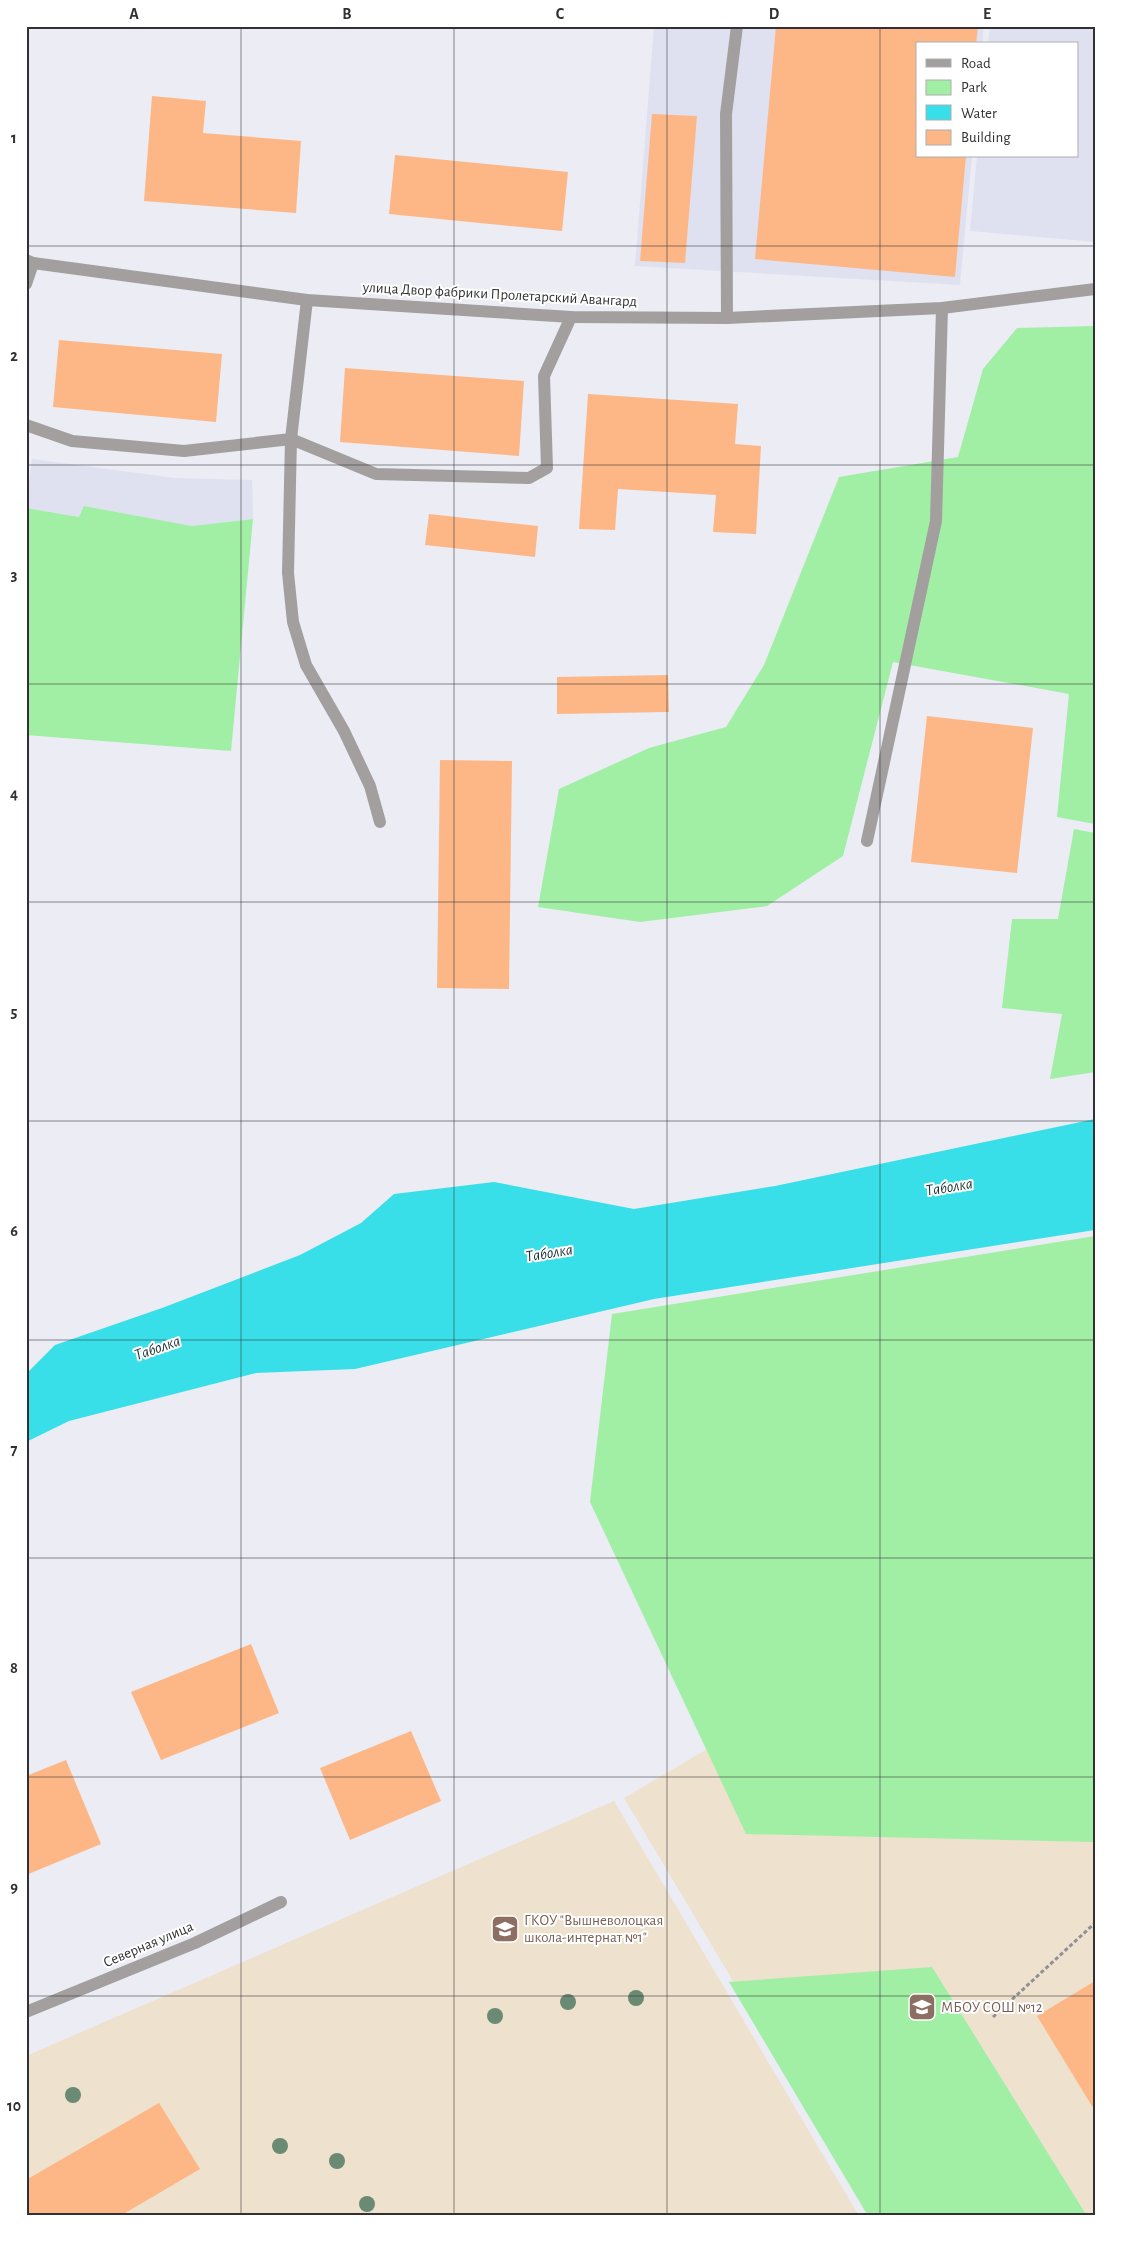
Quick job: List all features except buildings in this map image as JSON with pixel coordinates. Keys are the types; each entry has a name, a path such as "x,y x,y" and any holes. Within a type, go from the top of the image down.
{"street":[{"path":"727,318 726,114 737,26"},
{"path":"26,284 30,262"},
{"name":"улица Двор фабрики Пролетарский Авангард","path":"30,262 308,300 571,317 727,318 942,308 1095,288"},
{"path":"308,300 291,439 288,574 294,622 306,665 344,731 370,786 380,822"},
{"path":"867,841 936,521 942,308"},
{"path":"26,425 72,440 184,451 291,439 376,474 529,478 546,468 544,376 571,317"},
{"name":"Северная улица","path":"26,2012 196,1943 281,1902"}],"path":[{"path":"993,2016 1095,1922"}],"shaded area":[{"path":"654,26 984,26 982,42 916,42 916,158 972,158 960,285 635,266"},
{"path":"990,26 1095,26 1095,242 970,231 977,158 1078,158 1078,42 988,42"},
{"path":"32,459 175,478 252,480 253,519 192,526 84,506 80,517 26,508"},
{"name":"МБОУ СОШ №12","path":"1095,1521 1095,2216 873,2216 624,1798"},
{"name":"ГКОУ \"Вышневолоцкая школа-интернат №1\"","path":"614,1801 859,2216 26,2216 26,2056"}],"green space":[{"path":"1095,326 1095,824 1057,817 1069,694 893,662 843,856 767,906 640,922 538,907 559,789 649,748 726,727 764,665 839,477 958,457 983,369 1017,328"},
{"path":"84,506 192,526 253,519 231,751 26,735 26,508 79,517"},
{"path":"1074,829 1095,833 1095,1072 1050,1079 1062,1014 1002,1008 1012,919 1058,919"},
{"path":"1095,1236 1095,1842 746,1834 590,1502 612,1314"},
{"path":"932,1967 1087,2216 868,2216 729,1982"}],"water":[{"name":"Таболка","path":"1095,1119 1095,1230 654,1299 355,1369 256,1373 69,1421 26,1442 26,1374 55,1345 162,1308 300,1255 361,1223 394,1194 494,1182 634,1209 775,1186"}],"place":[{"name":"ГКОУ \"Вышневолоцкая школа-интернат №1\"","path":"505,1929"},
{"name":"МБОУ СОШ №12","path":"922,2007"}]}
